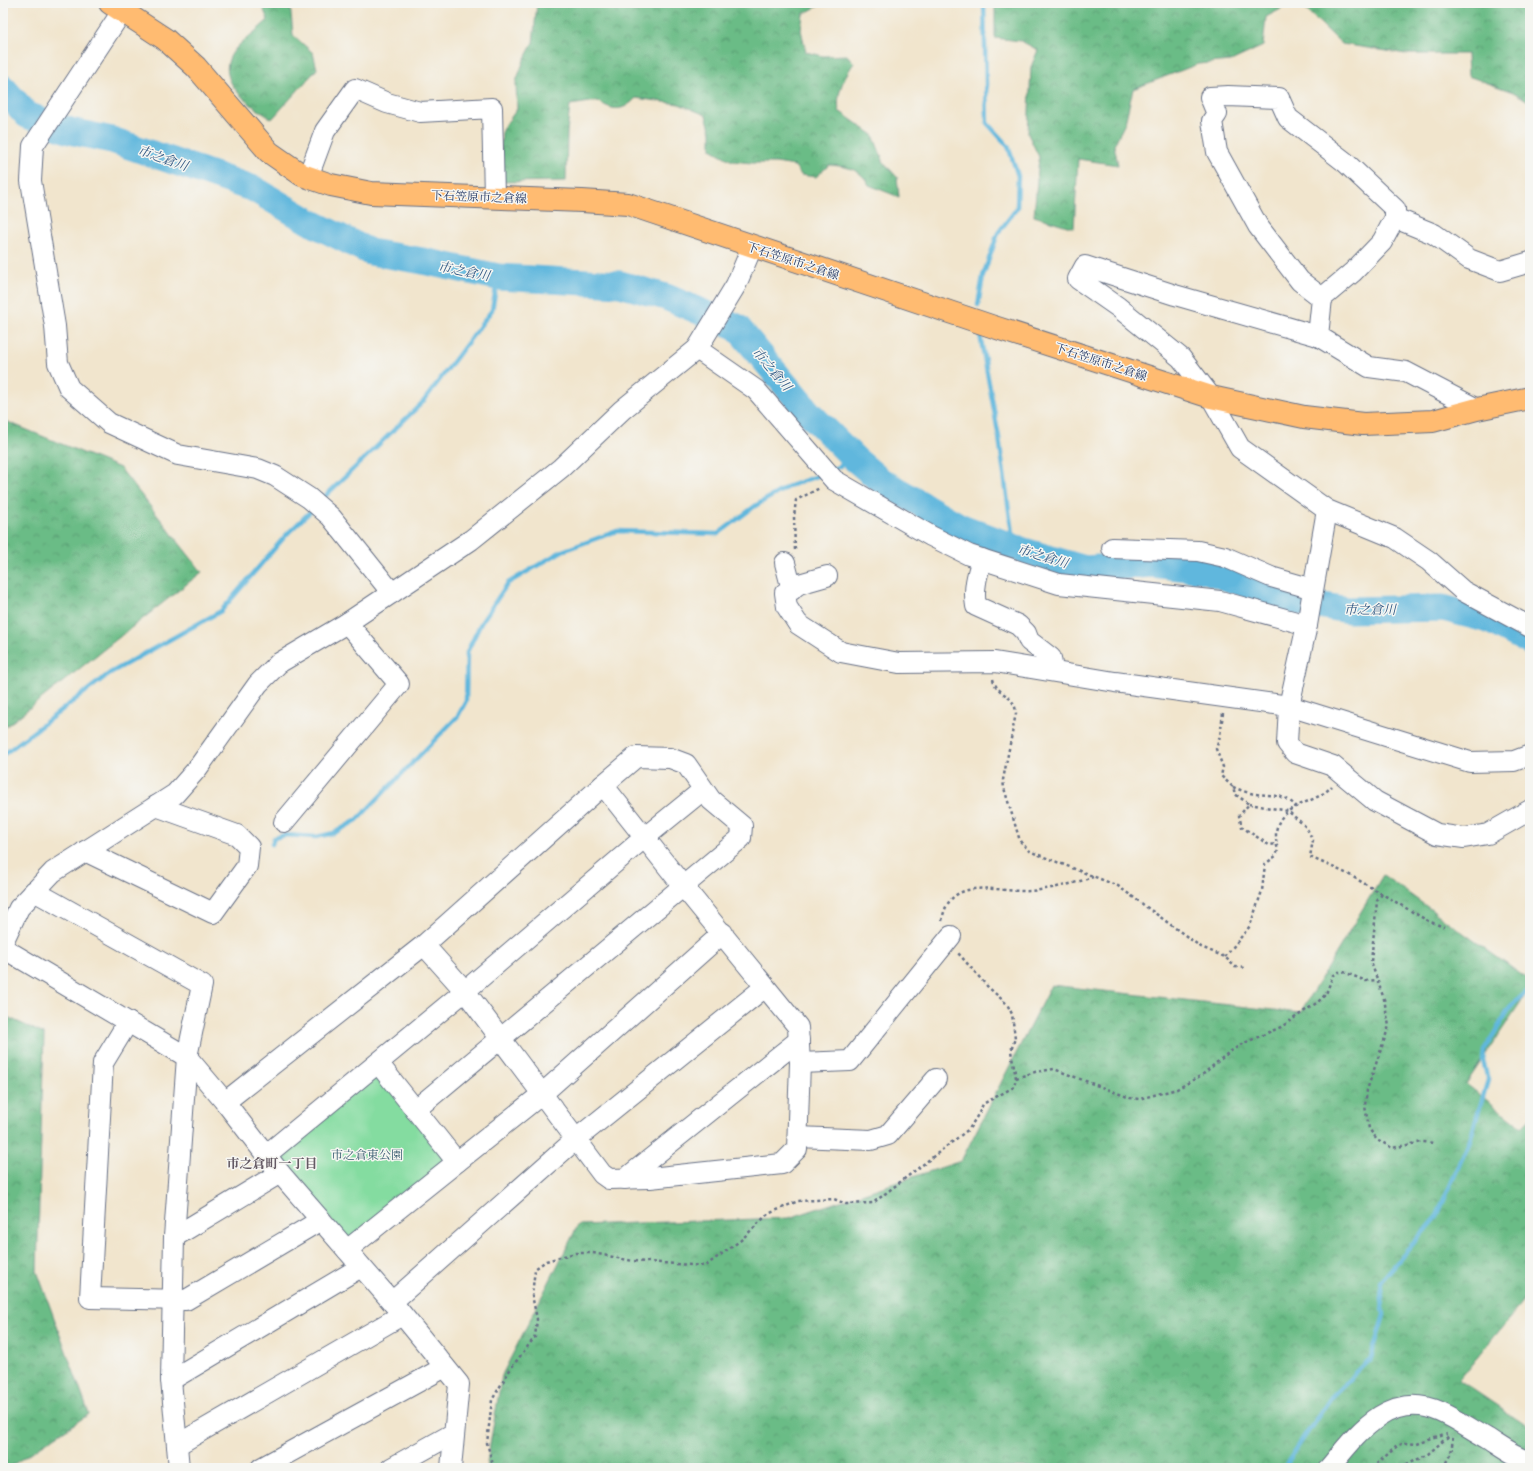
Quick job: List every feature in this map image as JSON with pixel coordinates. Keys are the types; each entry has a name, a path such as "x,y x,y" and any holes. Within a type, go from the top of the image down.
{"main road":[{"name":"下石笠原市之倉線","path":"116,7 165,39 196,67 269,152 302,175 331,185 372,193 494,197 628,204 752,247 1211,397 1304,417 1364,424 1433,422 1477,409 1530,398"}],"street":[{"path":"116,7 61,103 33,146 31,181 54,326 58,363 69,388 109,423 178,455 258,470 274,476 309,498 331,518 392,593"},
{"path":"308,177 325,131 355,89 387,103 420,112 492,108 494,197"},
{"path":"1318,336 1322,298 1353,272 1382,242 1395,218 1395,209 1346,162 1288,118 1279,98 1228,96 1210,98 1217,114 1212,121 1217,152 1258,226 1300,281 1322,298"},
{"path":"1395,218 1434,234 1468,259 1500,271 1530,262"},
{"path":"3,942 19,908 53,872 175,794 197,769 258,684 279,663 347,623 471,540 561,468 622,410 697,349 736,285 752,247"},
{"path":"1477,409 1406,372 1369,367 1318,336 1175,295 1085,266 1078,279 1118,307 1181,358 1211,397 1240,448 1327,510 1395,538 1429,561 1463,592 1530,627"},
{"path":"697,349 756,390 828,474 931,536 968,554 1059,584 1220,601 1307,625"},
{"path":"1327,510 1307,625 1289,706 1287,744 1295,753 1333,766 1375,801 1437,834 1464,838 1488,834 1530,810"},
{"path":"1112,548 1198,552 1225,557 1271,577 1313,589"},
{"path":"790,559 792,590"},
{"path":"982,559 976,577 974,595 976,606 1018,624 1026,632 1029,641 1051,658 1053,671"},
{"path":"827,576 799,584 785,594 787,607 798,624 842,652 899,662 995,662 1114,682 1289,706 1470,762 1514,761 1530,755"},
{"path":"284,822 399,684 347,623"},
{"path":"225,1102 424,945 636,757 670,758 686,764 711,800 742,826 741,838 415,1110"},
{"path":"424,945 465,992 575,1140 602,1174 609,1179 625,1179 782,1164 797,1149 800,1063 798,1026 644,838 603,785"},
{"path":"266,1155 465,992 644,838 703,790"},
{"path":"85,851 213,913 247,866 249,847 237,835 156,806"},
{"path":"34,891 202,985 187,1057 174,1237 171,1380 179,1468"},
{"path":"347,1250 542,1094 723,934"},
{"path":"800,1063 850,1061 949,938"},
{"path":"3,948 187,1057 225,1102 280,1174 347,1250 459,1384 451,1468"},
{"path":"177,1444 397,1309 575,1140 765,987"},
{"path":"128,1022 103,1063 90,1298 186,1300 321,1220"},
{"path":"625,1179 799,1040"},
{"path":"378,1064 457,1162"},
{"path":"798,1138 870,1140 888,1135 936,1079"},
{"path":"174,1237 280,1174"},
{"path":"171,1380 361,1267"},
{"path":"260,1468 445,1366"},
{"path":"1329,1468 1357,1435 1377,1418 1395,1408 1410,1405 1421,1406 1442,1412 1508,1451 1530,1461"},
{"path":"391,1468 454,1433"}],"path":[{"path":"790,559 796,500 807,493 828,474"},
{"path":"995,662 993,677 995,685 1012,700 1016,706 1016,713 1003,780 1020,841 1029,851 1118,886 1201,947 1225,957 1235,967 1245,968"},
{"path":"1225,697 1220,736 1216,749 1223,767 1221,776 1233,787 1253,794 1280,796 1289,799 1297,807"},
{"path":"1225,957 1250,926 1262,891 1265,864 1276,856 1278,850 1276,844 1278,821 1288,811 1324,794 1331,787 1339,771"},
{"path":"1233,787 1235,794 1249,804 1285,809 1306,827 1312,840 1310,857 1348,874 1428,922 1444,927"},
{"path":"1249,804 1239,816 1242,826 1269,845 1276,844"},
{"path":"494,1468 486,1443 492,1400 511,1368 535,1337 537,1319 532,1295 535,1270 546,1261 581,1253 593,1253 633,1260 706,1266 741,1240 768,1214 798,1200 834,1198 846,1204 873,1203 969,1129 983,1104 1014,1087 1016,1078 1011,1051 1016,1038 1015,1024 1007,1004 986,986 949,938 942,926 943,913 958,893 977,888 1030,891 1067,886 1093,876"},
{"path":"1382,894 1377,901 1371,962 1376,980 1384,999 1389,1026 1364,1106 1369,1129 1377,1139 1392,1148 1422,1142 1434,1143"},
{"path":"1016,1078 1035,1072 1054,1069 1130,1098 1139,1099 1177,1089 1202,1076 1228,1053 1242,1044 1281,1027 1318,1002 1326,994 1333,975 1338,972 1344,972 1366,981 1376,980"},
{"path":"1372,1468 1396,1447 1404,1443 1418,1444 1453,1432"},
{"path":"1401,1468 1428,1454 1453,1432"},
{"path":"1444,1468 1452,1455 1453,1432"}],"green space":[{"path":"261,3 290,3 293,35 313,53 317,69 272,119 251,105 234,87 229,77 227,67 231,55 240,44 268,20"},
{"path":"537,3 824,3 803,14 801,30 806,52 823,56 847,55 854,63 847,74 840,92 838,104 839,111 873,135 884,163 897,177 899,197 869,185 862,175 852,169 841,166 829,165 816,177 801,175 795,166 776,163 732,161 711,149 711,132 706,115 679,104 636,98 622,108 608,107 597,101 570,105 567,132 566,181 499,182 502,130 517,109 516,82 524,60 533,43"},
{"path":"995,3 1292,3 1266,17 1263,46 1231,61 1198,64 1133,89 1125,123 1114,145 1118,165 1078,159 1074,228 1034,216 1039,157 1028,134 1031,67 1038,50 1021,41 995,38"},
{"path":"1299,3 1530,3 1530,102 1513,92 1468,76 1467,54 1406,54 1342,44"},
{"path":"3,420 120,468 202,572 3,729"},
{"path":"1383,875 1530,981 1530,988 1466,1084 1522,1127 1530,1119 1530,1293 1459,1380 1530,1428 1530,1468 486,1468 502,1375 578,1225 789,1218 961,1161 1051,985 1300,1013"},
{"path":"3,1015 44,1034 37,1271 89,1414 8,1468 3,1468"},
{"name":"市之倉東公園","path":"374,1068 454,1165 351,1244 276,1155"}],"waterway":[{"path":"978,305 983,276 998,233 1017,208 1018,176 1008,146 987,123 984,3"},
{"name":"市之倉川","path":"3,88 27,115 70,131 112,140 254,189 308,221 370,252 423,261 498,277 620,284 666,297 737,327 808,412 855,459 881,481 959,526 1024,551 1085,569 1152,564 1205,570 1292,601 1349,610 1443,608 1489,620 1530,642"},
{"path":"320,501 423,402 492,310 498,277"},
{"path":"979,329 999,437 1014,548"},
{"path":"831,470 855,459"},
{"path":"272,844 274,838 285,835 316,837 334,833 357,820 458,716 466,701 467,652 481,623 508,583 562,551 617,531 718,534 755,506 789,486 823,474"},
{"path":"3,755 110,673 221,611 287,534 314,508"},
{"path":"1286,1468 1287,1463 1331,1397 1371,1358 1384,1315 1380,1282 1437,1216 1470,1140 1488,1080 1483,1060 1484,1050 1511,1006 1530,989"}],"district":[{"name":"市之倉町一丁目","path":"272,1163"}]}
